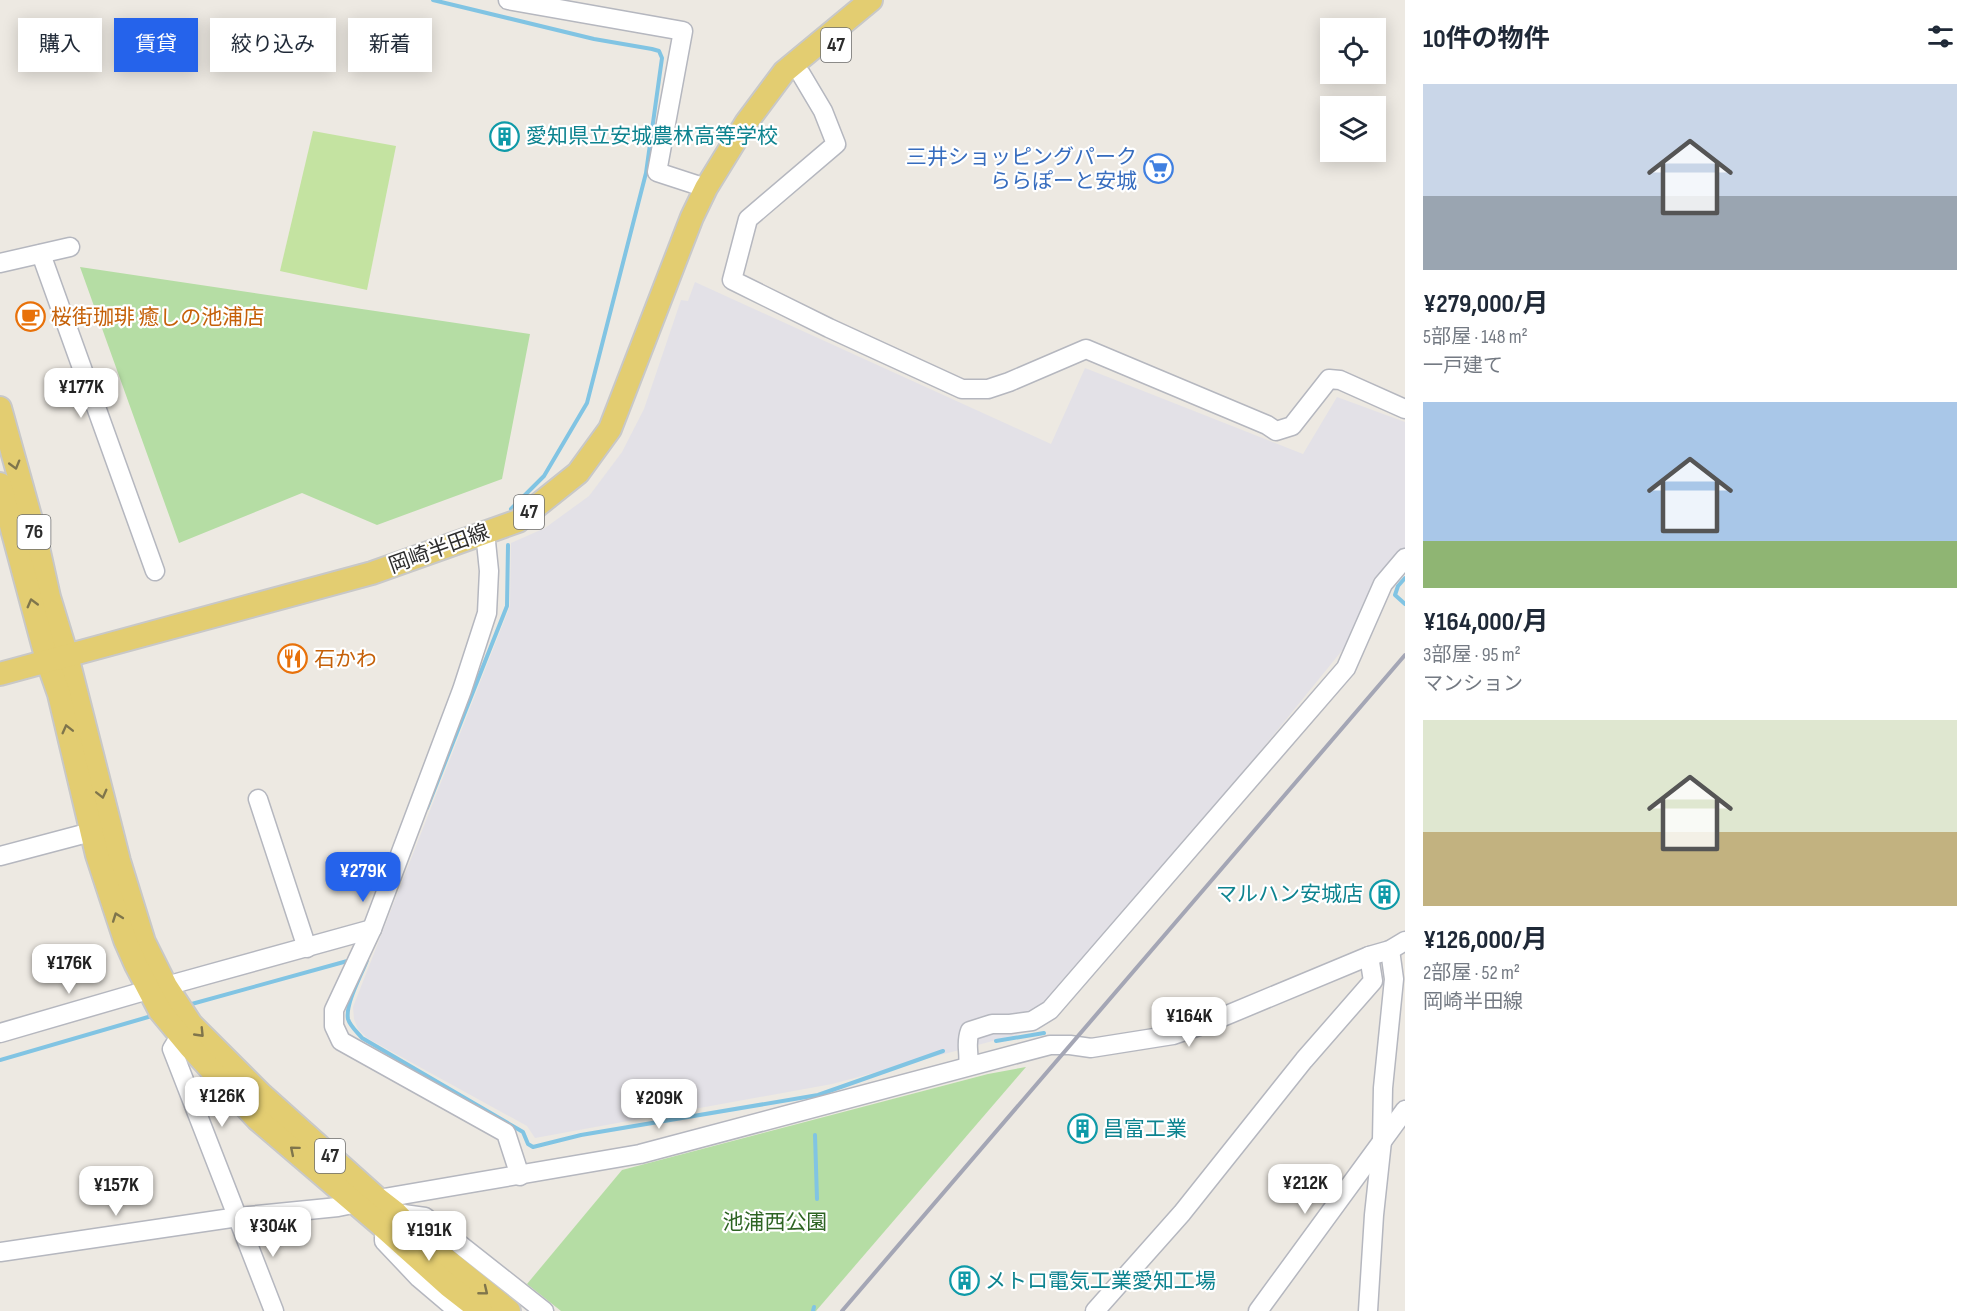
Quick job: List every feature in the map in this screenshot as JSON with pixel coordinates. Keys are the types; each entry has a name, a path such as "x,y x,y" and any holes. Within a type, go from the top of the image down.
{"main road":[{"name":"岡崎半田線","path":"0,674 372,573 518,520 578,473 610,429 692,217 706,188 746,123 784,72 871,0"},
{"name":"47","path":"778,82 801,75 890,0"},
{"name":"76","path":"0,408 35,534 49,597 57,658"},
{"name":"76","path":"0,484 57,658"},
{"name":"47","path":"57,658 61,705 84,794 91,832 122,930 157,988 233,1067 378,1199 389,1219 449,1286 481,1311"},
{"name":"47","path":"57,658 144,942 157,988 160,1011 180,1036 258,1119 356,1204 389,1219 420,1238 509,1311"}],"street":[{"path":"508,0 683,31 657,172 706,188"},
{"path":"801,75 823,111 836,144 748,219 732,280 829,328 962,389 988,389 1086,349 1267,425 1276,431 1292,426 1329,379 1340,380 1405,410"},
{"path":"0,263 70,247"},
{"path":"41,254 155,571"},
{"path":"485,532 489,571 487,613 462,690 372,929 334,1010 334,1026 341,1041 506,1133 520,1176"},
{"path":"968,1066 969,1053 966,1041 970,1031 992,1024 1032,1021 1050,1010 1346,668 1383,584 1405,558"},
{"path":"258,799 307,948"},
{"path":"0,856 91,832"},
{"path":"0,1033 372,929"},
{"path":"0,1252 238,1217 356,1204 640,1154 1050,1045 1091,1048 1173,1035 1397,946 1383,1088 1382,1140 1374,1215 1368,1311"},
{"path":"1095,1311 1182,1213 1304,1060 1373,981 1369,956"},
{"path":"180,1036 172,1049 274,1311"},
{"path":"1258,1311 1405,1110"},
{"path":"458,1311 419,1278 384,1241 389,1219 425,1217 544,1311"}],"shaded area":[{"path":"695,282 1051,444 1085,368 1303,454 1337,397 1405,422 1405,573 1034,1030 832,1084 535,1138 527,1126 367,1038 358,1029 353,1007 510,606 511,543 545,528 589,496 622,452 644,409 681,300 688,301"}],"green space":[{"path":"313,131 396,146 367,290 280,271"},
{"path":"80,267 530,334 502,479 377,525 302,493 179,543"},
{"name":"池浦西公園","path":"1026,1067 816,1311 561,1311 527,1284 622,1170 988,1074"}],"waterway":[{"path":"433,0 594,39 652,49 659,51 662,58 646,173 587,403 544,476 511,509"},
{"path":"427,808 507,606 508,545"},
{"path":"1405,578 1398,586 1395,595 1405,604"},
{"path":"188,1005 351,960"},
{"path":"367,960 351,997 348,1013 349,1022 362,1038 523,1132 528,1144 533,1147 581,1135 818,1095 943,1051"},
{"path":"0,1060 155,1015"},
{"path":"996,1041 1044,1033"},
{"path":"815,1135 817,1199"},
{"path":"813,1311 814,1307"}],"railway":[{"path":"842,1311 1405,655"}],"place":[{"name":"愛知県立安城農林高等学校","path":"505,136"},
{"name":"三井ショッピングパーク ららぽーと安城","path":"1158,169"},
{"name":"桜街珈琲 癒しの池浦店","path":"30,317"},
{"name":"石かわ","path":"293,659"},
{"name":"マルハン安城店","path":"1384,894"},
{"name":"昌富工業","path":"1082,1129"},
{"name":"メトロ電気工業愛知工場","path":"964,1281"}]}
